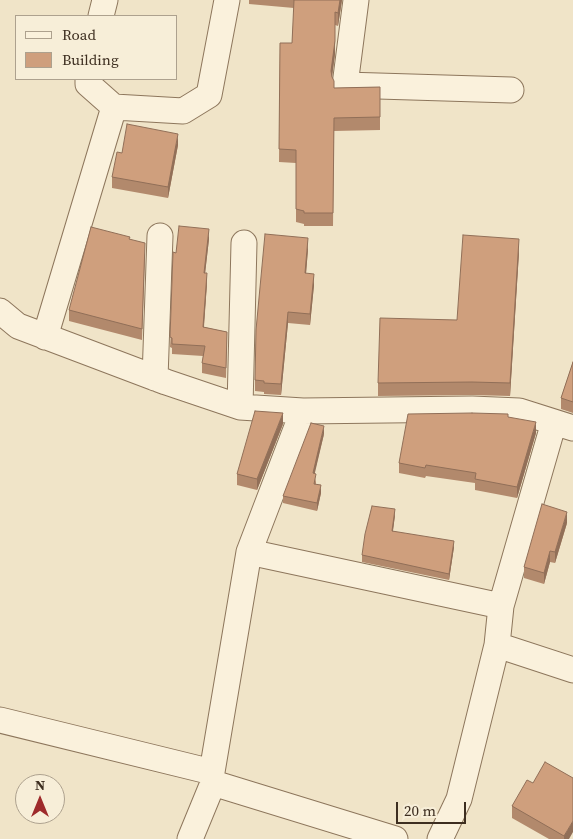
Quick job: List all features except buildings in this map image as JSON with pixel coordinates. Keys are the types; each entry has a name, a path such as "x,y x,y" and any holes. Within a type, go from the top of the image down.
{"street":[{"path":"101,15 105,0"},
{"path":"88,80 88,84 114,108 182,111 209,95 227,0"},
{"path":"356,0 345,85 511,90"},
{"path":"45,337 114,108"},
{"path":"155,378 160,236"},
{"path":"240,407 244,242"},
{"path":"0,310 18,326 45,337 240,407 303,411 519,411 563,425 501,606 497,646 458,799 440,839"},
{"path":"0,720 212,772 249,552 303,411"},
{"path":"249,552 501,606"},
{"path":"497,646 573,670"},
{"path":"190,839 213,783 395,839"}]}
